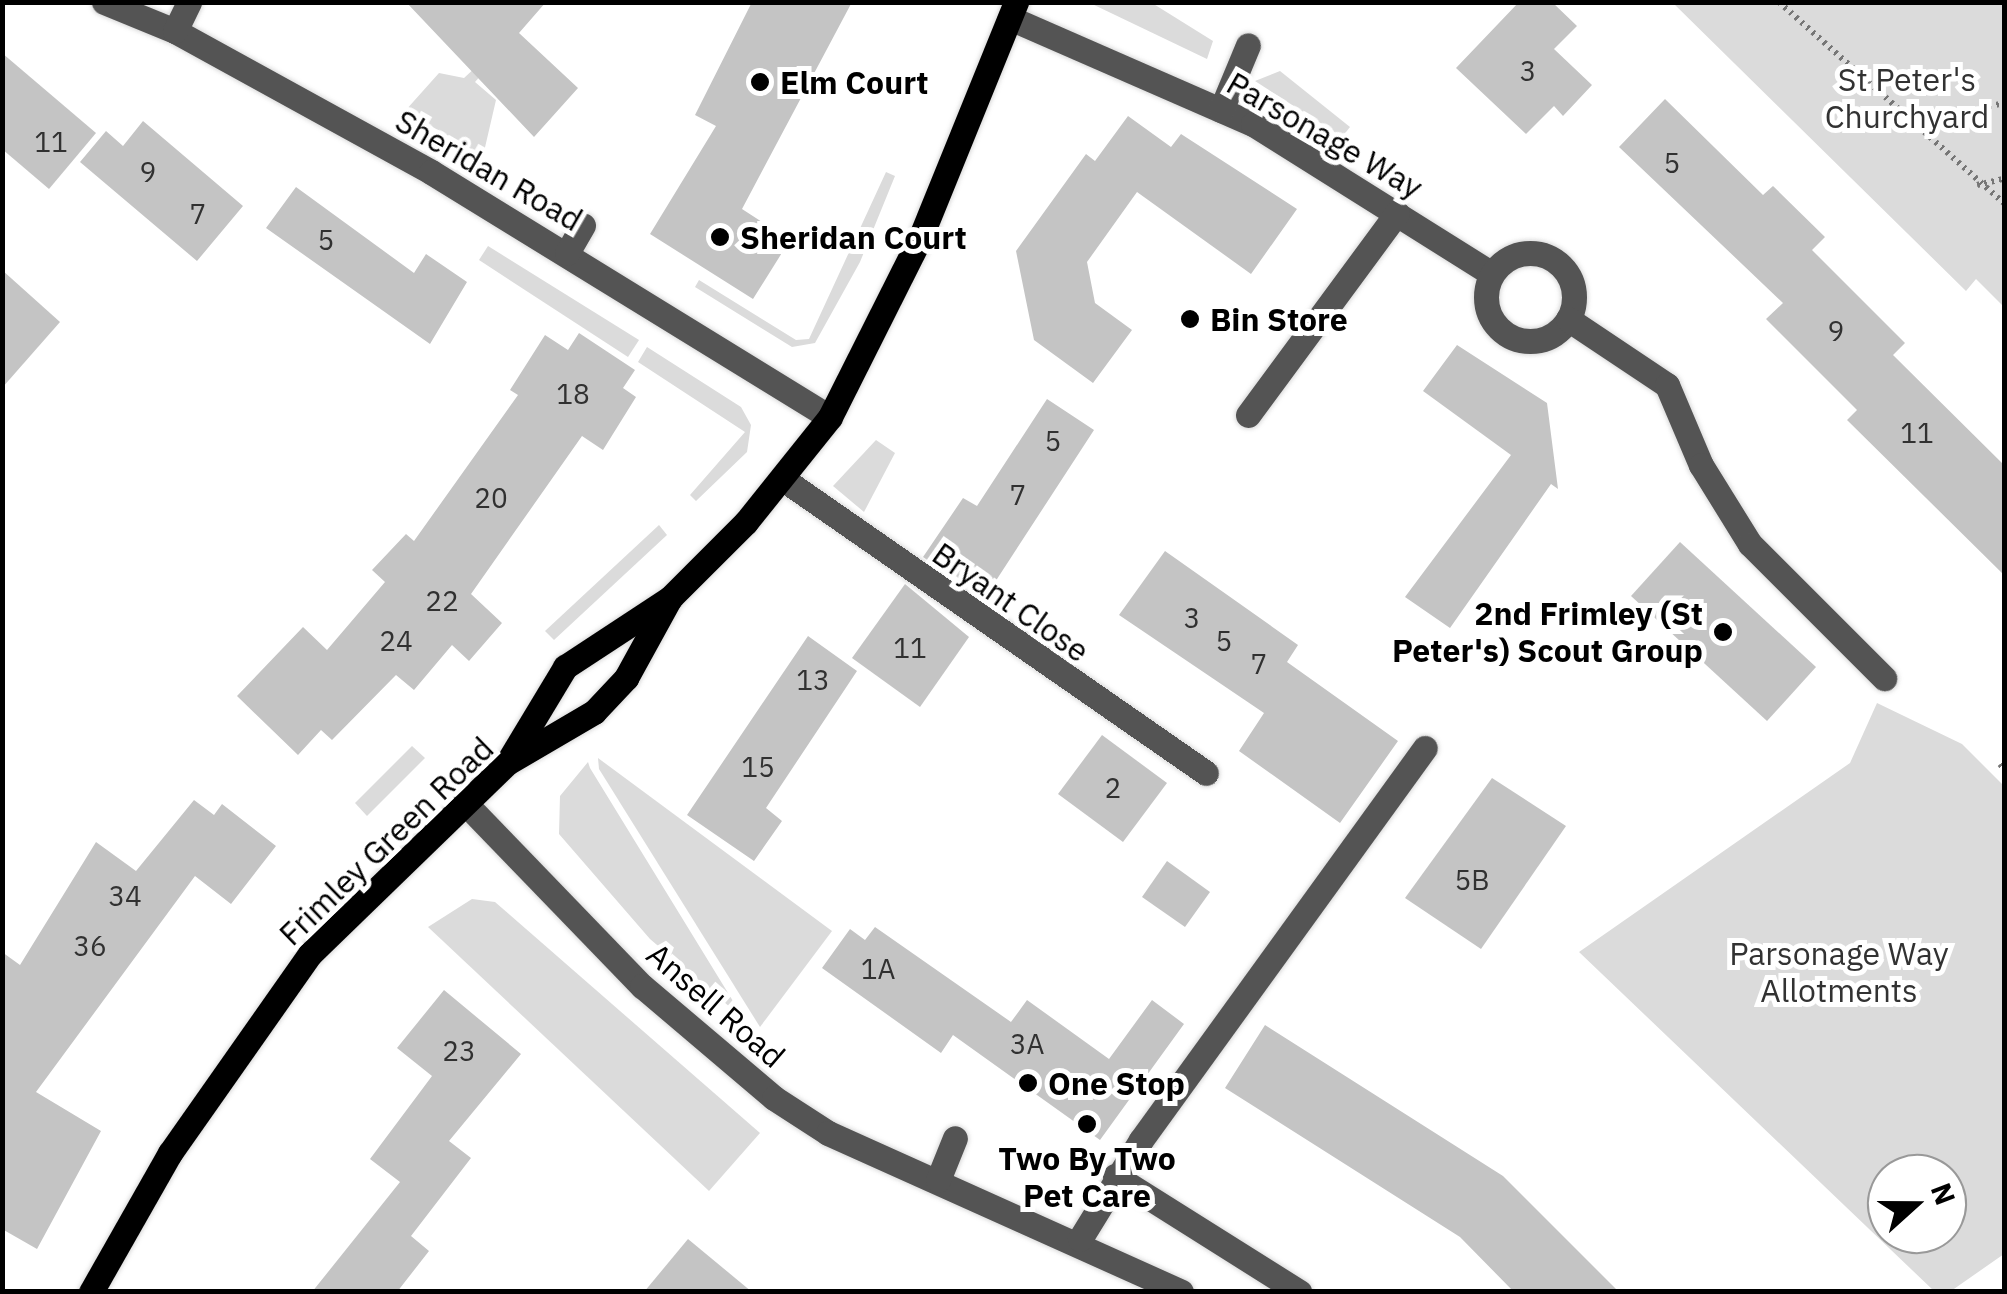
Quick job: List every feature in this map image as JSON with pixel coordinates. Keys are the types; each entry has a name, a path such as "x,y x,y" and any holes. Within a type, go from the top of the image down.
{"main road":[{"name":"Frimley Green Road","path":"91,1292 170,1153 310,954 507,763 594,712 626,678 670,598 784,478 830,417 921,236 1013,10"},
{"path":"507,763 564,667 670,598"}],"street":[{"name":"Sheridan Road","path":"104,2 174,31 567,253 830,417"},
{"path":"174,31 189,2"},
{"name":"Parsonage Way","path":"1013,10 1222,110 1492,274"},
{"path":"1222,110 1248,45"},
{"path":"1248,415 1397,213"},
{"path":"567,253 584,225"},
{"path":"1516,255 1546,255 1568,275 1568,319 1544,338 1514,338 1491,318 1492,274 1516,255"},
{"path":"1568,319 1668,386 1701,465 1750,544 1884,678"},
{"name":"Bryant Close","path":"784,478 1206,773"},
{"path":"1080,1239 1115,1176 1425,748"},
{"name":"Ansell Road","path":"465,803 732,1069 828,1133 1080,1239 1181,1292"},
{"path":"938,1180 956,1138"},
{"path":"1115,1176 1299,1292"}],"path":[{"path":"1778,2 1909,126 1977,185 2004,203"},
{"path":"1909,126 2004,103"},
{"path":"1977,185 2004,179"}],"green space":[{"path":"1090,3 1152,3 1213,41 1207,59"},
{"name":"St Peter's Churchyard","path":"1673,3 2004,3 2004,307 1976,279 1966,291"},
{"path":"477,66 483,73 475,82 496,100 483,156 405,111 439,73 464,78"},
{"path":"1280,71 1350,127 1342,137 1255,81"},
{"path":"886,172 895,176 860,262 815,343 792,347 695,287 699,280 796,340 809,339"},
{"path":"488,246 639,340 628,357 479,260"},
{"path":"647,347 741,407 751,425 747,452 696,501 690,495 745,432 638,362"},
{"path":"876,440 895,453 864,512 833,486"},
{"path":"659,525 667,535 554,640 545,631"},
{"name":"Parsonage Way Allotments","path":"1877,703 1962,744 2004,786 2004,1254 1951,1291 1934,1291 1895,1254 1967,1254 1967,1154 1867,1154 1867,1227 1579,952 1850,763"},
{"path":"412,746 425,758 367,816 355,803"},
{"path":"598,758 832,931 760,1027 599,769"},
{"path":"588,762 744,1019 650,939 559,834 560,796"},
{"path":"472,899 495,902 760,1133 709,1191 428,927"}],"building":[{"path":"406,2 546,2 519,33 578,88 534,137"},
{"path":"752,2 852,2 742,209 790,240 753,299 650,234 716,126 695,115"},
{"path":"1519,2 1552,2 1577,26 1554,49 1592,85 1563,116 1554,106 1526,134 1456,68"},
{"path":"2,53 96,133 49,189 2,149"},
{"path":"1665,99 1763,195 1773,186 1825,237 1812,250 1905,343 1893,355 2004,465 2004,575 1847,420 1857,410 1766,319 1783,303 1619,147"},
{"path":"1128,116 1171,147 1181,134 1297,209 1251,274 1137,192 1087,262 1095,303 1132,330 1093,383 1034,340 1016,251 1086,154 1095,161"},
{"path":"143,121 243,206 197,261 80,162 106,131 123,146"},
{"path":"296,187 414,273 426,254 467,282 430,344 266,228"},
{"path":"2,270 60,322 2,388"},
{"path":"579,333 635,370 623,388 636,397 603,450 582,436 471,594 502,623 469,661 452,645 414,690 396,675 332,740 321,730 298,755 237,696 303,627 327,650 385,582 372,570 406,534 414,541 518,395 510,390 545,335 568,350"},
{"path":"1457,345 1547,403 1558,489 1551,484 1450,628 1405,597 1511,455 1423,391"},
{"path":"1047,399 1094,430 984,599 923,557 963,498 977,506"},
{"name":"2nd Frimley (St Peter's) Scout Group","path":"1680,542 1816,667 1767,721 1631,596"},
{"path":"1165,551 1298,645 1287,662 1398,741 1340,823 1239,751 1264,713 1119,615"},
{"path":"905,584 969,637 920,707 852,658"},
{"path":"808,636 857,671 766,808 782,821 754,861 687,815"},
{"path":"1102,735 1167,783 1123,842 1058,794"},
{"path":"1492,778 1566,826 1481,949 1405,898"},
{"path":"194,800 214,815 222,804 276,846 231,904 195,876 36,1092 101,1131 37,1249 2,1229 2,952 20,965 96,842 136,871"},
{"path":"1167,861 1210,892 1185,927 1142,897"},
{"path":"875,927 1011,1022 1027,1000 1109,1059 1152,1000 1184,1024 1100,1140 953,1035 941,1053 822,968 850,929 865,940"},
{"path":"444,990 521,1054 449,1141 471,1158 411,1236 429,1251 397,1292 312,1292 400,1182 370,1159 432,1076 397,1048"},
{"path":"1265,1025 1503,1176 1619,1292 1514,1292 1460,1237 1225,1088"},
{"path":"688,1239 752,1292 644,1292"}],"place":[{"name":"Elm Court","path":"760,82"},
{"name":"Sheridan Court","path":"720,237"},
{"name":"Bin Store","path":"1190,319"},
{"name":"2nd Frimley (St Peter's) Scout Group","path":"1723,632"},
{"name":"One Stop","path":"1028,1083"},
{"name":"Two By Two Pet Care","path":"1087,1124"}]}
